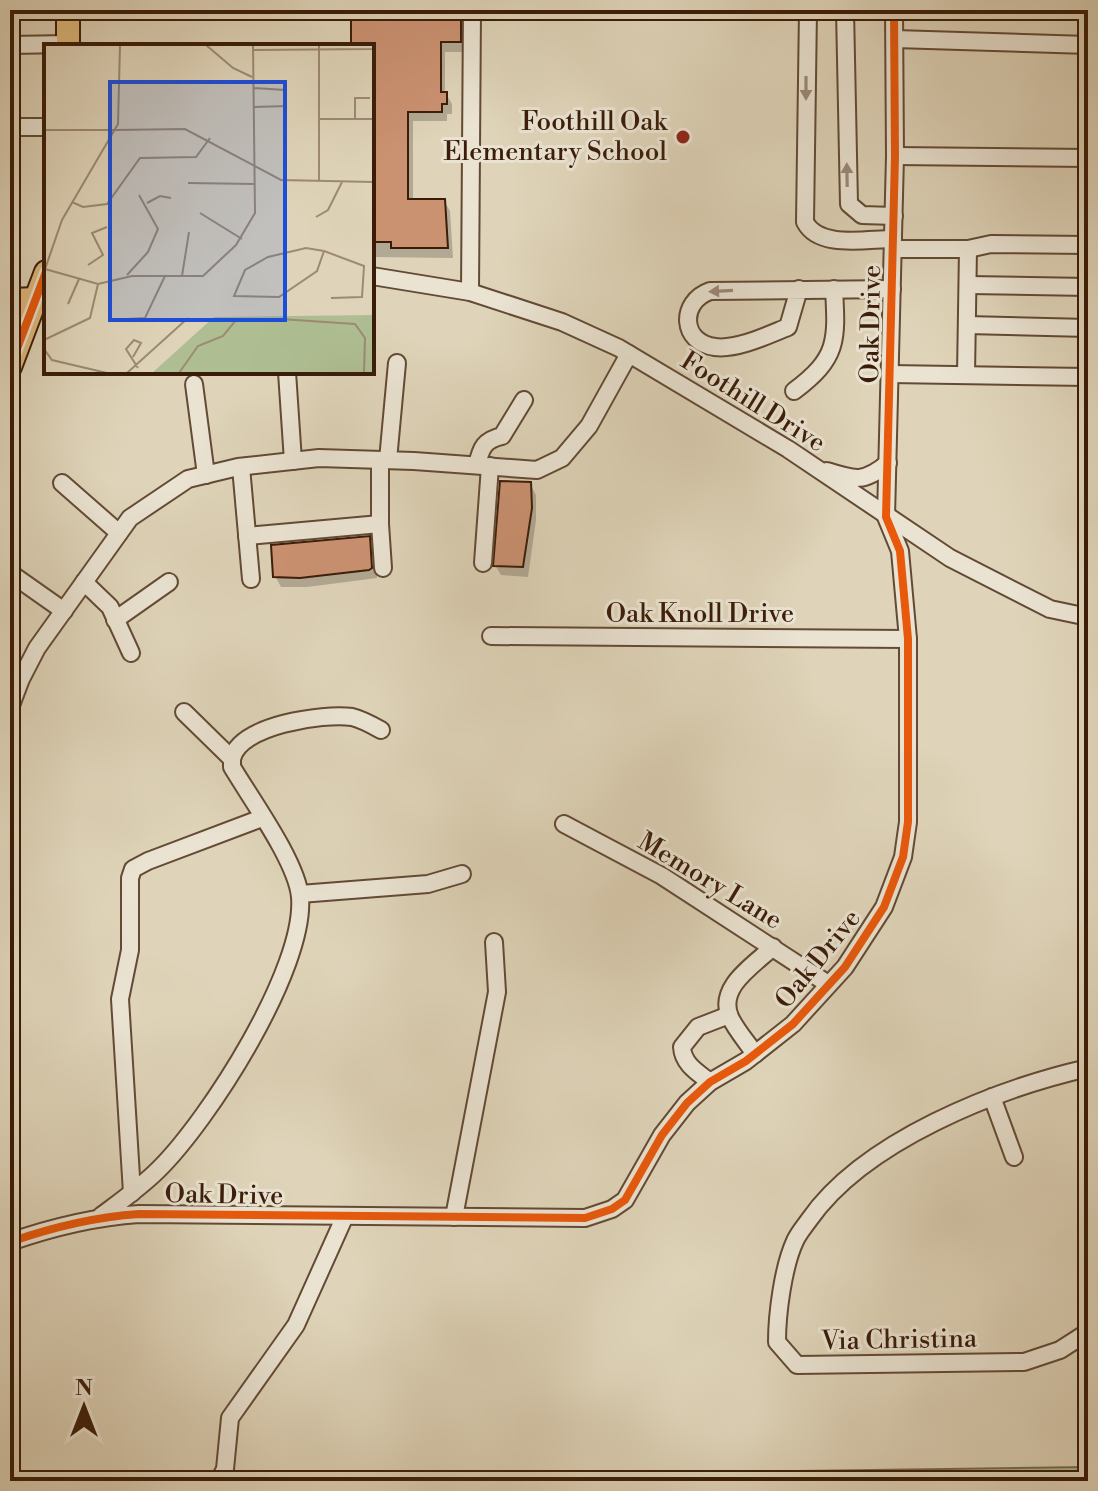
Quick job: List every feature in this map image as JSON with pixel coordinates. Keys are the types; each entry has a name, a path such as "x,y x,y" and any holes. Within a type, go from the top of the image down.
{"main road":[{"path":"68,10 68,44"},
{"path":"10,300 41,299 10,367"}],"street":[{"path":"470,292 472,10"},
{"path":"808,10 805,222 810,232 822,239 968,249 991,244 1088,245"},
{"path":"845,10 849,204 862,215 894,216"},
{"name":"Oak Drive","path":"10,1242 100,1216 139,1214 585,1218 612,1209 625,1200 662,1135 687,1103 710,1082 755,1054 793,1024 845,967 884,907 903,857 908,822 908,639 900,551 886,517 895,156 894,10"},
{"path":"895,39 1088,45"},
{"path":"10,45 44,45"},
{"path":"10,127 44,127"},
{"path":"895,156 1088,158"},
{"path":"966,375 968,249"},
{"name":"Foothill Drive","path":"374,276 470,292 562,322 629,354 788,449 950,558 1050,609 1088,617"},
{"path":"968,285 1088,287"},
{"path":"799,289 788,327 771,334 715,347 698,340 689,328 687,317 691,305 699,295 710,291 799,289 892,289"},
{"path":"794,391 819,372 829,354 834,340 834,289"},
{"path":"967,325 1088,328"},
{"path":"12,697 37,648 130,518 188,479 241,467 319,458 537,470 562,458 589,426 629,354"},
{"path":"383,568 380,524 384,460 397,363"},
{"path":"287,374 293,461"},
{"path":"890,374 1088,377"},
{"path":"194,384 206,475"},
{"path":"483,563 482,447 490,439 502,436 524,400"},
{"path":"811,466 853,479 874,475 888,463"},
{"path":"241,467 251,579"},
{"path":"62,483 119,533"},
{"path":"247,536 380,524"},
{"path":"10,573 64,611"},
{"path":"84,582 110,607 131,653"},
{"path":"115,620 169,582"},
{"name":"Oak Knoll Drive","path":"491,636 908,639"},
{"path":"184,712 232,759"},
{"path":"100,1216 159,1169 237,1066 276,988 299,925 300,894 289,864 232,767 232,754 242,742 282,724 313,716 354,717 381,730"},
{"path":"132,1193 120,999 130,950 130,878 133,869 262,818"},
{"name":"Memory Lane","path":"564,824 662,876 828,984"},
{"path":"300,894 428,884 462,874"},
{"path":"454,1217 497,992 494,942"},
{"path":"755,1054 729,1015 732,985 773,947"},
{"path":"710,1082 688,1065 682,1047 698,1027 729,1015"},
{"name":"Via Christina","path":"1088,1068 992,1097 915,1134 845,1179 818,1207 795,1240 777,1311 777,1342 797,1365 1000,1363 1024,1362 1060,1350 1088,1332"},
{"path":"992,1097 1014,1157"},
{"path":"224,1477 230,1418 296,1325 345,1216"}],"green space":[{"path":"1088,1467 1088,1481 641,1481 650,1473"}],"building":[{"path":"351,10 461,10 461,42 441,42 441,92 447,92 447,104 442,104 442,112 408,112 408,199 445,199 448,248 391,248 391,242 374,242 374,44 351,44"},
{"path":"500,481 531,482 532,508 523,567 493,566"},
{"path":"370,536 372,568 369,570 300,578 273,577 271,545"}],"cycle path":[{"path":"10,1242 74,1224 139,1214 585,1218 612,1209 625,1200 662,1135 687,1103 710,1082 746,1061 793,1024 845,967 884,907 903,857 908,822 908,639 900,551 886,517 895,156 894,10"},
{"path":"10,367 44,277"}],"place":[{"name":"Foothill Oak Elementary School","path":"683,137"}]}
